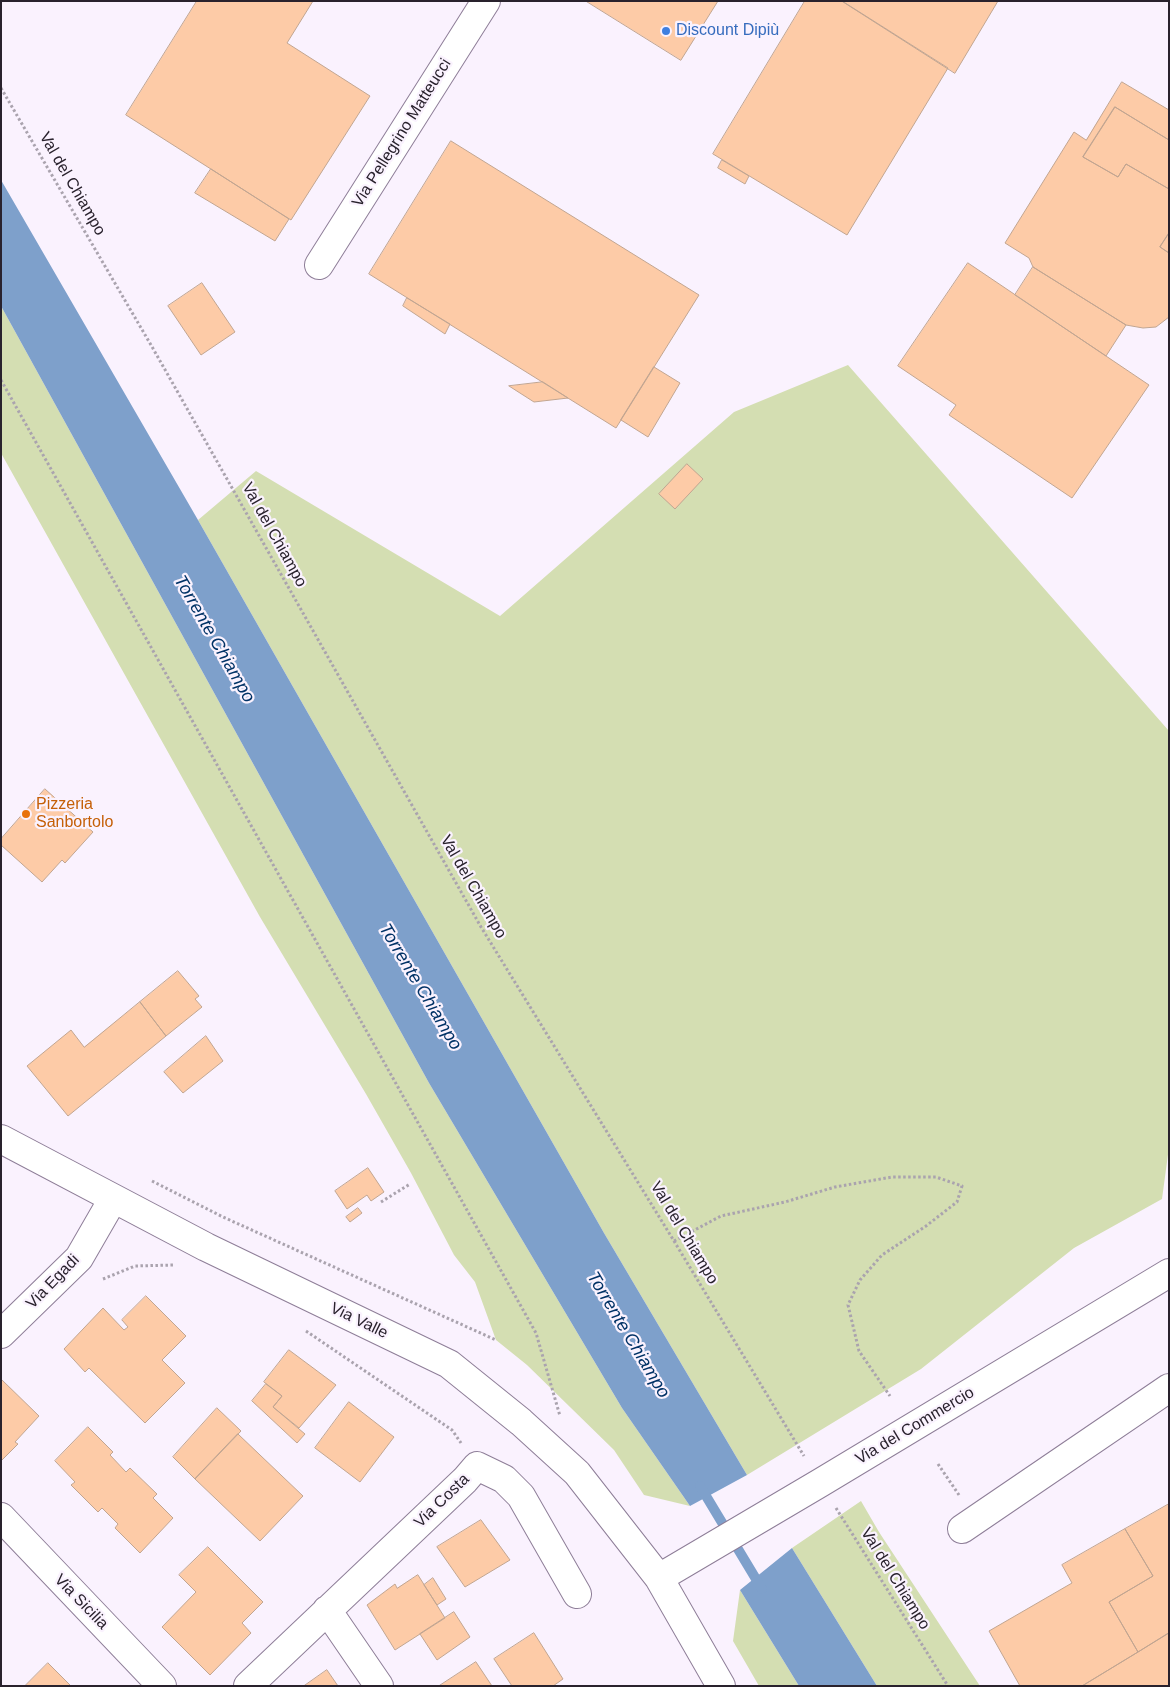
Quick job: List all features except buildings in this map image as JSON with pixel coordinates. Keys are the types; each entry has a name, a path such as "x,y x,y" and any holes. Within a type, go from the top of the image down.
{"street":[{"name":"Via Pellegrino Matteucci","path":"319,265 486,1"},
{"name":"Via Valle","path":"1,1139 206,1247 449,1364 520,1422 577,1473 659,1578 721,1686"},
{"name":"Via Egadi","path":"1,1334 79,1258 113,1199"},
{"name":"Via del Commercio","path":"659,1578 1169,1273"},
{"path":"969,1524 1169,1388"},
{"name":"Via Costa","path":"248,1686 465,1480 477,1466 504,1479 521,1496 577,1594"},
{"name":"Via Sicilia","path":"1,1518 162,1686"},
{"path":"327,1610 379,1686"}],"path":[{"name":"Val del Chiampo","path":"1,88 152,345 481,927 820,1483 948,1686"},
{"path":"1,380 536,1333 561,1417"},
{"path":"674,1241 721,1216 786,1202 835,1187 892,1177 936,1177 962,1186 957,1202 926,1226 882,1255 860,1280 848,1305 859,1351 890,1396"},
{"path":"145,1178 223,1216 496,1340"},
{"path":"381,1202 410,1184"},
{"path":"102,1279 134,1266 180,1265"},
{"path":"299,1326 452,1430 477,1466"},
{"path":"938,1464 969,1524"}],"green space":[{"path":"1,306 429,1083 622,1408 690,1506 644,1495 614,1450 527,1365 496,1340 475,1282 454,1255 411,1173 366,1094 260,917 1,453"},
{"path":"848,365 1169,731 1169,1147 1162,1199 1074,1248 921,1369 747,1475 604,1233 198,520 256,471 500,616 734,412"},
{"path":"861,1501 879,1532 980,1686 877,1686 792,1548"},
{"path":"740,1590 799,1686 759,1686 733,1641"}],"water":[{"path":"1,180 198,520 604,1233 747,1475 690,1506 622,1408 429,1083 1,306"},
{"path":"792,1548 877,1686 799,1686 740,1590"}],"waterway":[{"name":"Torrente Chiampo","path":"700,1486 762,1589"}],"place":[{"name":"Discount Dipiù","path":"666,31"},
{"name":"Pizzeria Sanbortolo","path":"26,814"}]}
